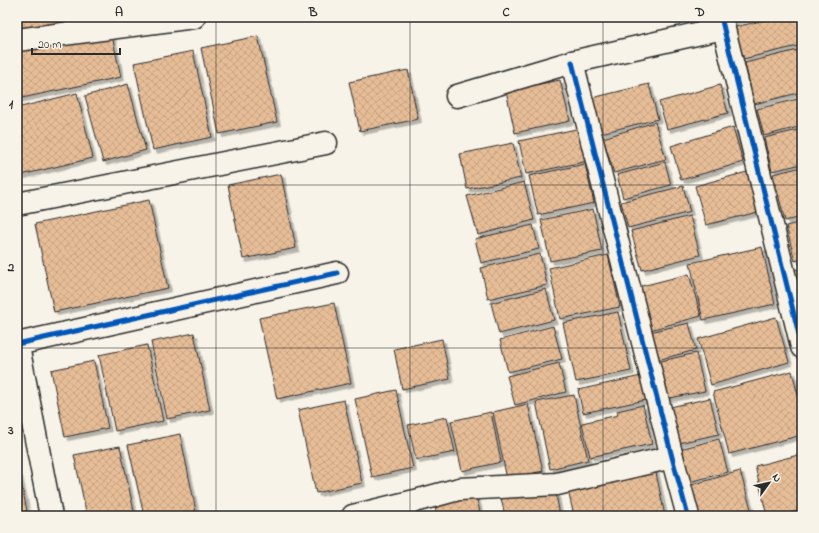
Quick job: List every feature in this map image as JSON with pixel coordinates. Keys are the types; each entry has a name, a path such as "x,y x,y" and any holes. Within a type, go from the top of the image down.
{"street":[{"path":"17,40 194,17"},
{"path":"457,96 572,62 722,22 802,347"},
{"path":"572,62 688,516"},
{"path":"17,204 326,143"},
{"path":"51,516 17,343 337,273"},
{"path":"353,516 458,489 557,484 672,457"}],"building":[{"path":"17,17 108,17 108,19 17,30"},
{"path":"729,17 753,17 730,22"},
{"path":"778,17 802,17 802,45 743,59 735,27"},
{"path":"111,31 121,77 17,99 17,50"},
{"path":"258,36 277,122 219,134 201,48"},
{"path":"802,49 802,92 754,104 745,63"},
{"path":"193,51 212,137 153,150 134,63"},
{"path":"408,70 418,119 360,131 349,82"},
{"path":"560,80 570,121 515,133 506,91"},
{"path":"128,84 146,150 103,162 85,96"},
{"path":"649,84 658,119 601,133 592,98"},
{"path":"720,85 728,113 667,129 659,102"},
{"path":"77,93 93,158 17,176 17,108"},
{"path":"802,98 802,126 764,136 757,109"},
{"path":"655,122 666,159 614,173 603,138"},
{"path":"733,127 743,162 681,180 671,146"},
{"path":"581,128 588,161 526,174 519,141"},
{"path":"802,129 802,164 772,171 764,138"},
{"path":"513,143 521,178 467,189 460,154"},
{"path":"665,162 671,185 623,198 617,175"},
{"path":"585,164 594,203 538,215 529,176"},
{"path":"802,167 802,217 785,221 773,174"},
{"path":"747,172 758,212 706,225 695,186"},
{"path":"281,174 296,248 243,259 228,185"},
{"path":"524,182 534,220 478,235 467,196"},
{"path":"683,186 690,212 628,228 621,202"},
{"path":"149,200 168,288 54,312 35,224"},
{"path":"593,209 602,251 550,261 541,220"},
{"path":"690,216 700,255 642,270 631,231"},
{"path":"802,222 802,259 795,261 786,226"},
{"path":"533,225 539,249 481,263 475,239"},
{"path":"762,247 775,304 703,320 690,263"},
{"path":"540,254 547,285 488,299 481,268"},
{"path":"608,255 620,307 560,319 549,268"},
{"path":"802,268 802,301 794,270"},
{"path":"689,274 701,316 650,330 638,287"},
{"path":"546,289 554,320 499,334 491,303"},
{"path":"334,303 351,383 277,399 259,318"},
{"path":"618,312 631,371 576,382 563,323"},
{"path":"776,317 789,362 711,385 698,339"},
{"path":"689,323 696,350 657,360 650,332"},
{"path":"553,326 562,359 508,372 500,340"},
{"path":"194,333 210,410 167,419 151,342"},
{"path":"442,339 450,379 402,389 394,349"},
{"path":"147,345 163,421 115,431 99,355"},
{"path":"696,353 705,391 665,399 657,362"},
{"path":"94,361 108,428 65,437 51,370"},
{"path":"559,363 566,392 515,405 507,376"},
{"path":"792,371 802,412 802,435 729,454 713,392"},
{"path":"641,376 646,400 583,413 578,390"},
{"path":"396,390 413,468 372,477 355,399"},
{"path":"574,395 588,460 550,469 536,402"},
{"path":"710,398 719,434 674,444 666,408"},
{"path":"344,400 362,483 316,493 298,410"},
{"path":"528,404 543,471 507,479 493,412"},
{"path":"643,405 652,444 590,457 582,423 618,415 617,411"},
{"path":"491,412 501,462 462,471 451,421"},
{"path":"447,417 455,452 416,460 408,425"},
{"path":"180,434 196,511 172,516 144,516 128,445"},
{"path":"719,439 728,472 685,483 676,450"},
{"path":"120,446 135,516 87,516 74,455"},
{"path":"802,454 802,510 776,516 767,516 755,466"},
{"path":"655,468 665,516 574,516 567,486"},
{"path":"740,471 753,516 689,516 681,488"},
{"path":"19,473 27,511 17,514 17,474"},
{"path":"555,488 560,516 505,516 500,493"},
{"path":"475,492 481,516 437,516 434,503"}],"cycle path":[{"path":"721,17 802,347"},
{"path":"572,62 688,516"},
{"path":"17,344 337,273"}]}
